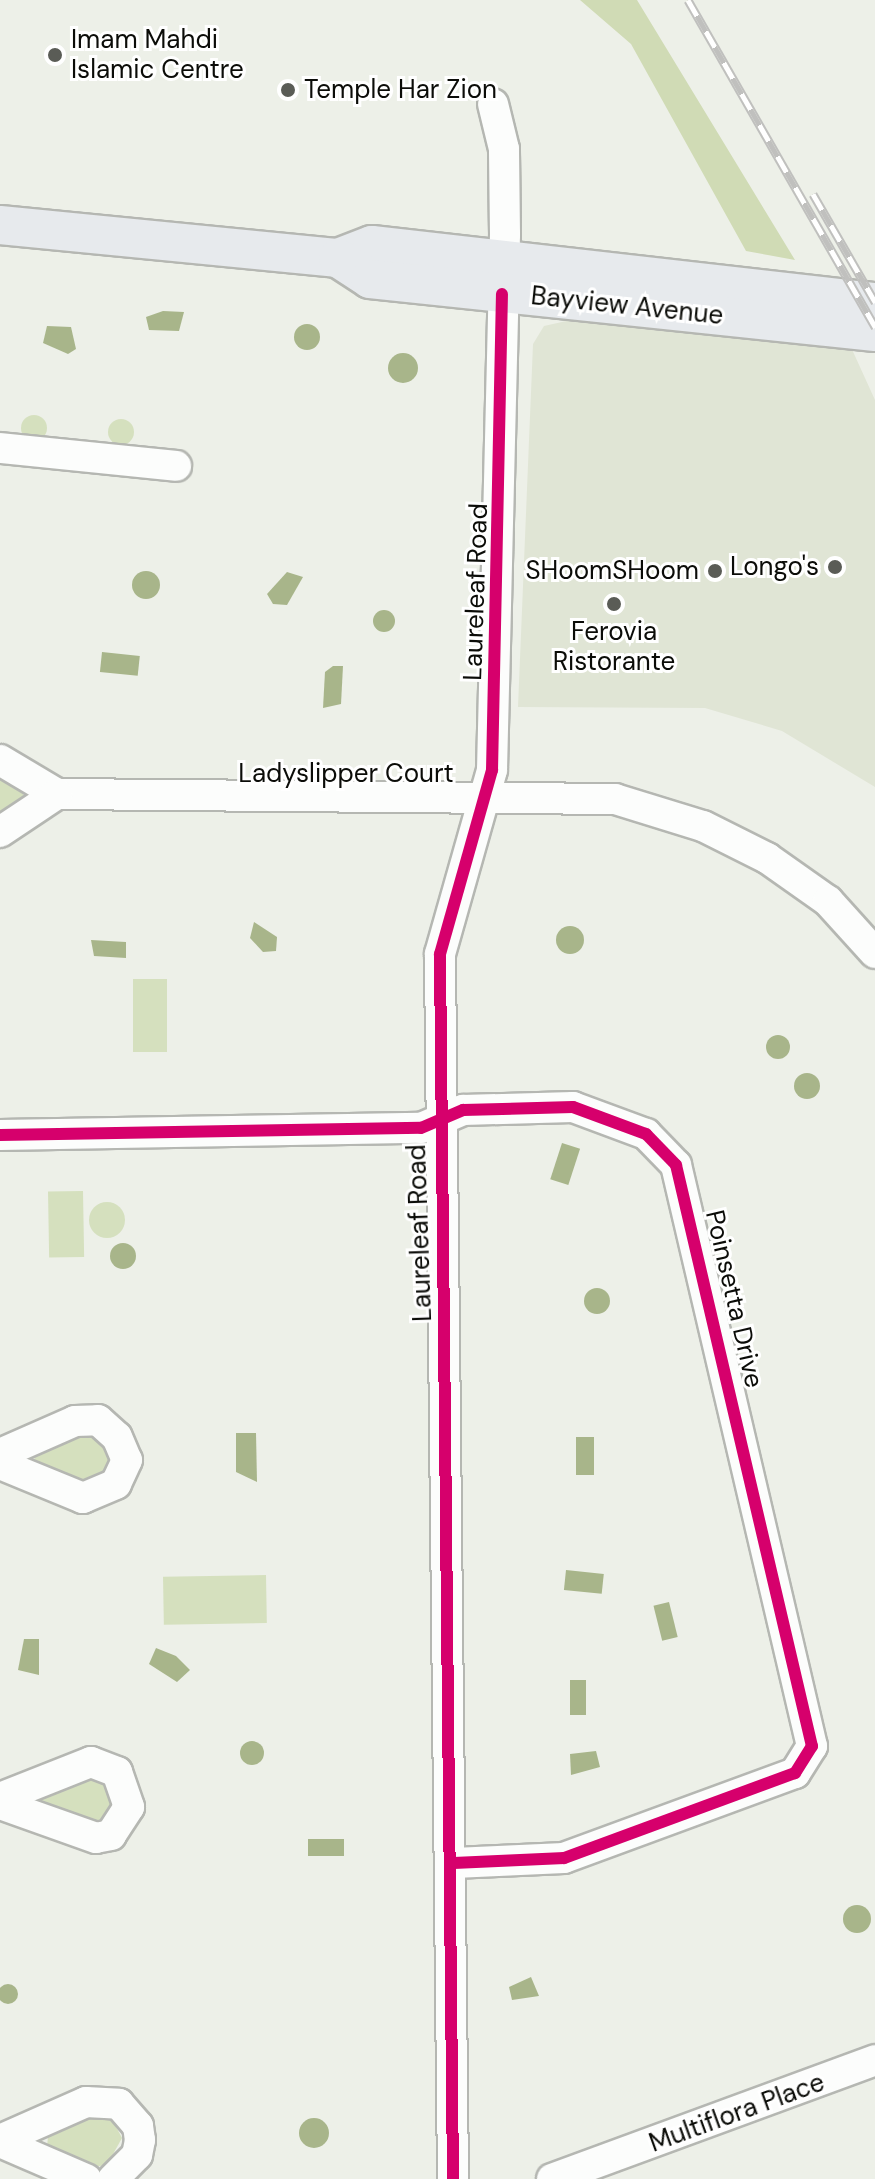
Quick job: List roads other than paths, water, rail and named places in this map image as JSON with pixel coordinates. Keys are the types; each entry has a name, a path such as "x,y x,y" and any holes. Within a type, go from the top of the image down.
{"main road":[{"name":"Bayview Avenue","path":"0,225 338,258 370,279 502,278 875,302"},
{"name":"Bayview Avenue","path":"502,278 875,332"}],"street":[{"name":"Laureleaf Road","path":"453,2179 454,1863 439,1120 442,937 489,795 504,149 493,104"},
{"path":"0,448 176,466"},
{"path":"0,760 57,794 0,832"},
{"name":"Ladyslipper Court","path":"57,794 489,795 615,799 703,826 801,881 875,953"},
{"name":"Poinsetta Drive","path":"0,1135 421,1128 463,1110 573,1107 646,1134 676,1165 813,1736 795,1773 564,1858 454,1863"},
{"path":"0,1454 75,1421 98,1420 117,1437 127,1460 116,1484 83,1498 0,1464"},
{"path":"0,1798 91,1762 117,1772 129,1807 111,1835 96,1838 0,1804"},
{"name":"Multiflora Place","path":"552,2179 875,2060"},
{"path":"0,2141 86,2102 119,2104 138,2126 140,2140 137,2155 113,2179"},
{"path":"0,2141 86,2179"}],"railway":[{"path":"688,0 875,327"},
{"path":"813,194 875,302"}],"place":[{"name":"Imam Mahdi Islamic Centre","path":"55,55"},
{"name":"Temple Har Zion","path":"288,90"},
{"name":"Longo's","path":"835,567"},
{"name":"SHoomSHoom","path":"715,571"},
{"name":"Ferovia Ristorante","path":"614,604"}]}
